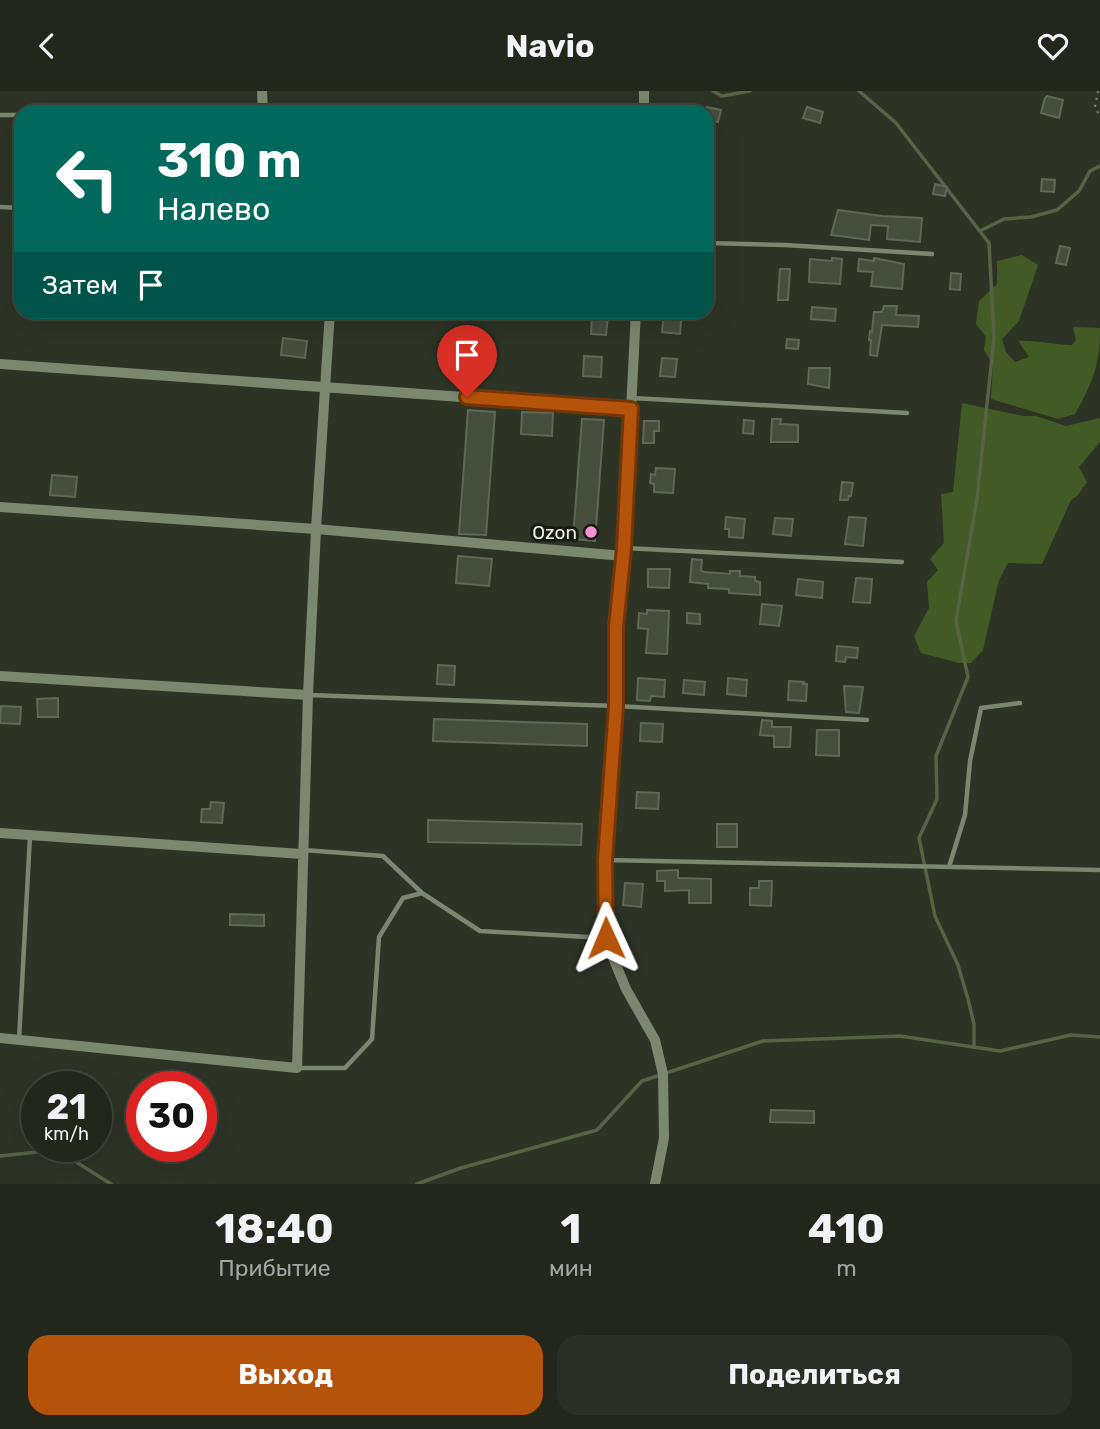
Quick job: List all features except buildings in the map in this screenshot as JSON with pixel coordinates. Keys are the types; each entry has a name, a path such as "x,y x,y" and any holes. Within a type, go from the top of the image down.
{"street":[{"path":"0,1038 297,1068 308,695 330,319"},
{"path":"636,319 624,552 616,627 616,706 605,860 606,938 626,989 655,1040 663,1074 664,1138 655,1184"},
{"path":"0,364 632,403"},
{"path":"0,507 624,552"},
{"path":"0,677 308,695"},
{"path":"0,834 303,852"}],"lane":[{"path":"714,243 785,244 932,254"},
{"path":"632,403 907,413"},
{"path":"624,552 902,562"},
{"path":"308,695 616,706 867,720"},
{"path":"949,867 964,815 970,761 981,708 1020,703"},
{"path":"19,1041 30,836"},
{"path":"303,852 383,856 422,893 480,931 606,938"},
{"path":"605,860 1100,870"},
{"path":"297,1068 345,1068 372,1039 379,937 403,898 422,893"}],"path":[{"path":"1098,91 1095,107 1100,117"}],"green space":[{"path":"1022,255 1038,265 1019,321 1002,339 1006,352 1015,362 1029,357 1018,341 1072,345 1076,340 1073,327 1100,328 1097,363 1086,392 1075,414 1058,419 991,399 993,365 984,350 986,337 976,324 979,301 997,284 997,261"},
{"path":"962,403 1023,416 1036,416 1066,426 1100,418 1100,442 1079,467 1087,482 1071,500 1042,564 1008,563 999,580 983,650 971,663 959,663 921,653 914,636 929,608 927,582 938,570 930,559 944,543 941,494 953,492"}],"waterway":[{"path":"713,91 722,96 750,91"},
{"path":"859,91 896,123 989,243 994,338 977,499 956,621 968,677 936,756 937,799 919,838 935,916 958,965 968,999 974,1024 974,1047"},
{"path":"980,231 1004,219 1031,217 1057,210 1079,191 1090,171 1100,166"},
{"path":"417,1184 461,1168 597,1130 642,1081 763,1041 900,1036 1000,1051 1071,1035 1100,1037"},
{"path":"0,1156 57,1150 111,1184"}],"place":[{"name":"Ozon","path":"591,532"}],"route":[{"path":"467,397 631,409 624,548 616,627 616,706 605,860 606,938"}]}
